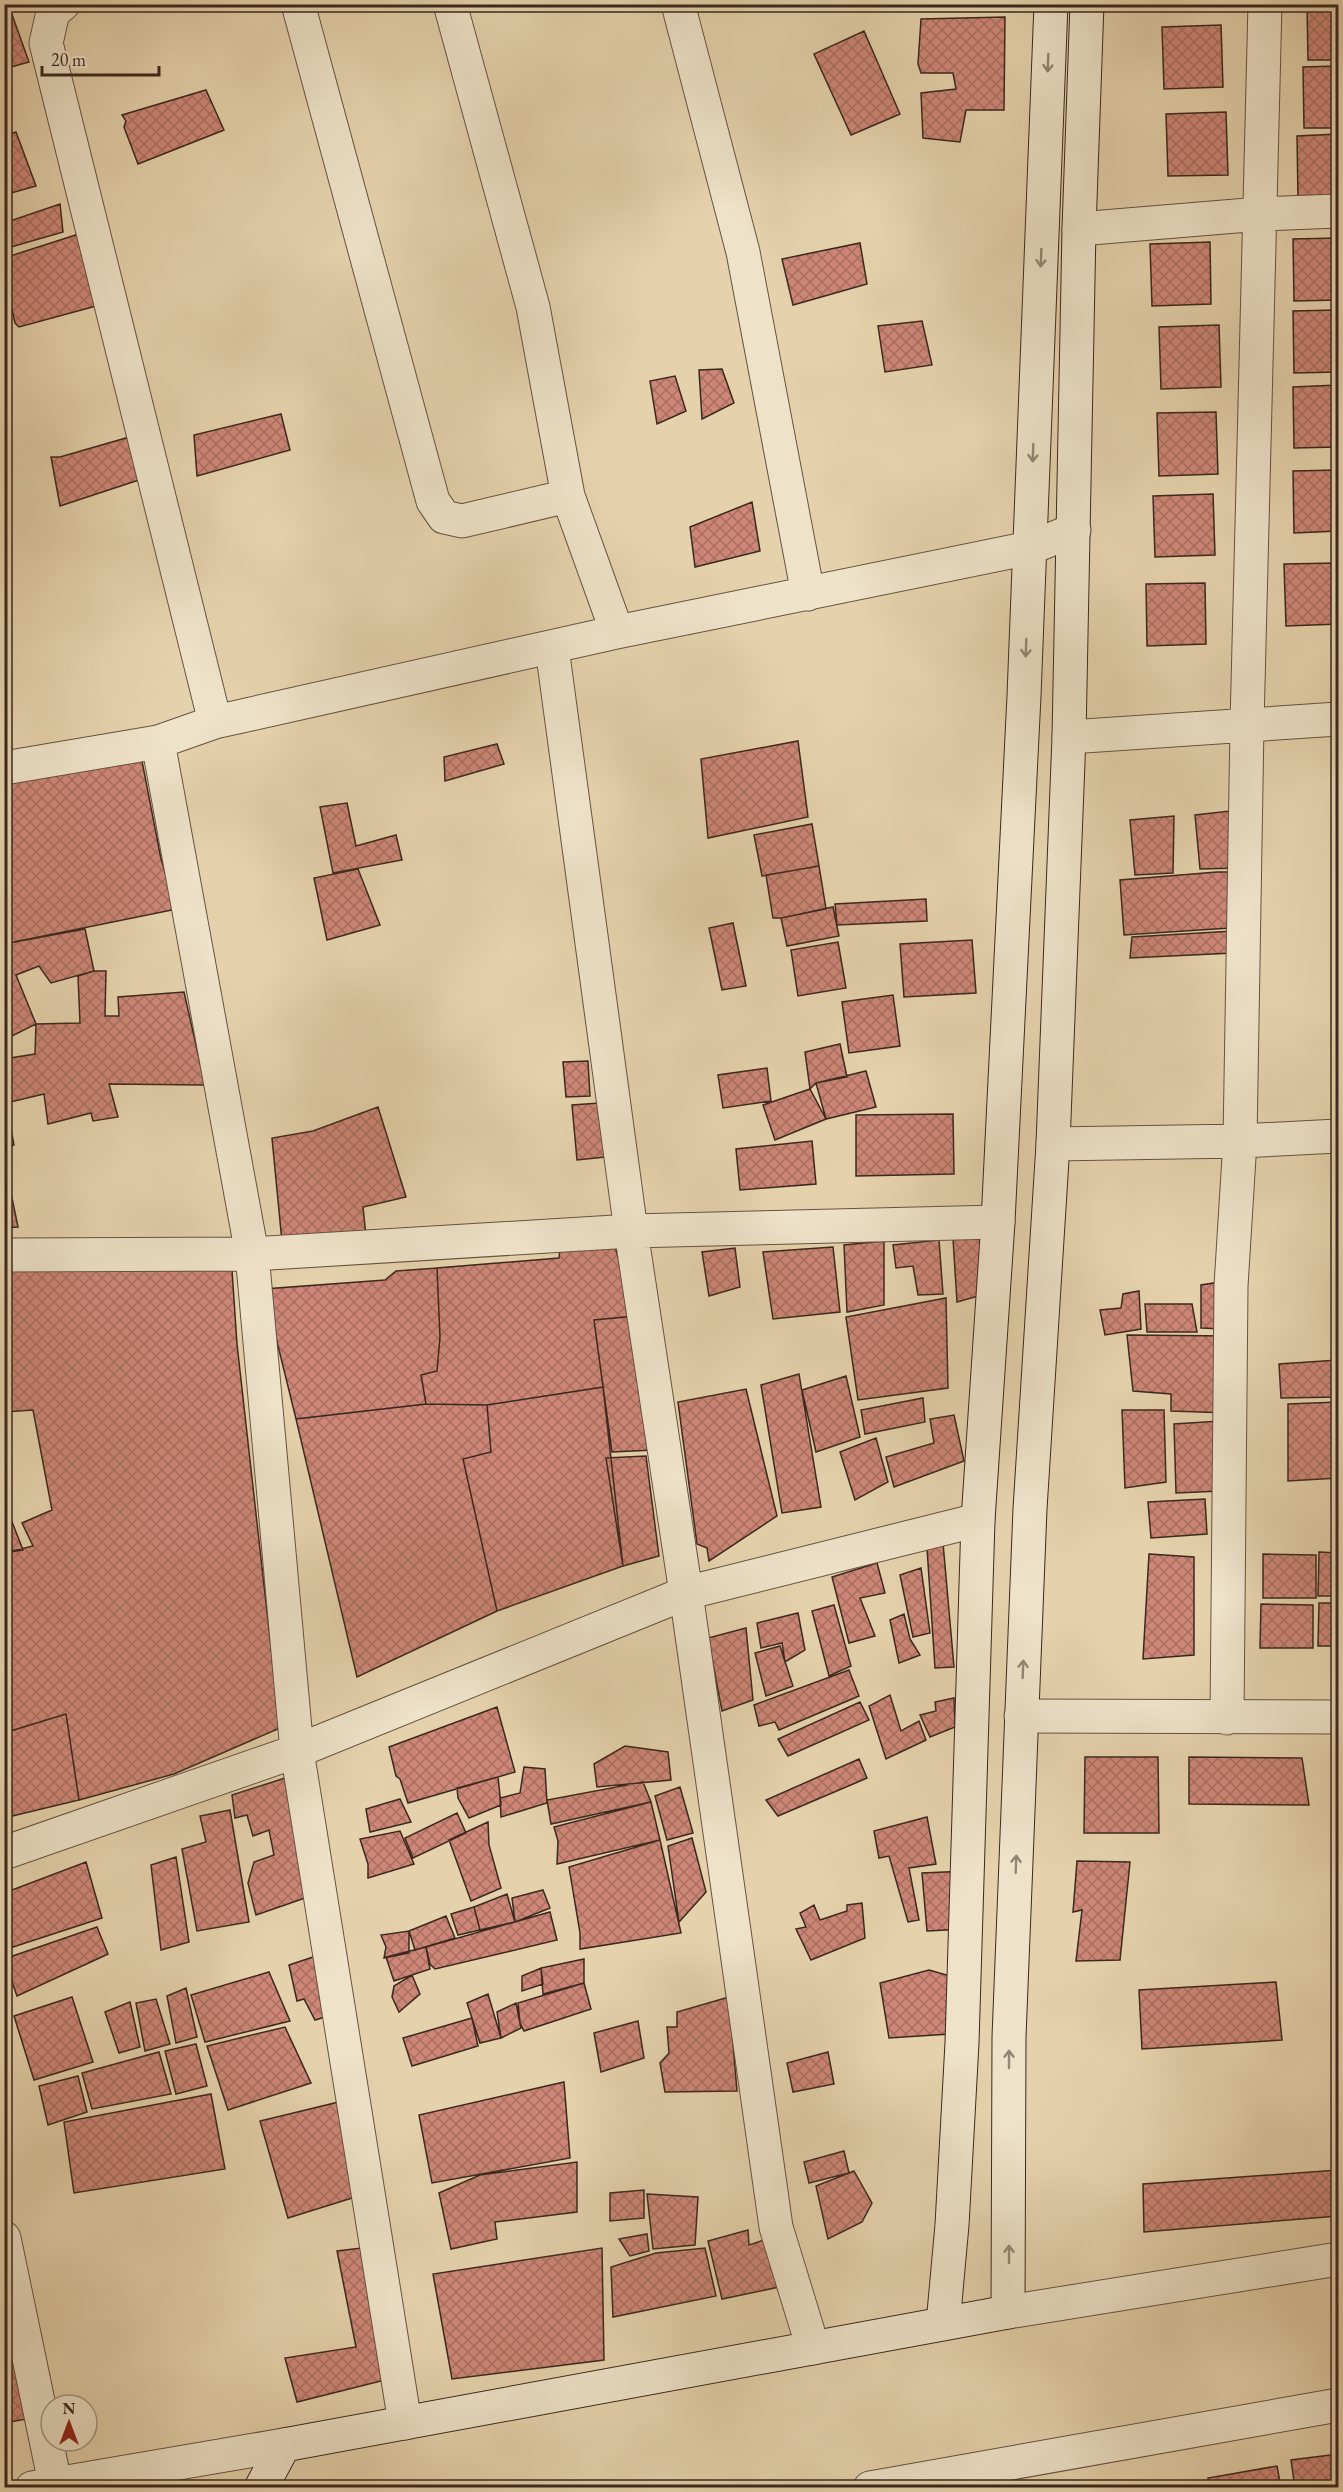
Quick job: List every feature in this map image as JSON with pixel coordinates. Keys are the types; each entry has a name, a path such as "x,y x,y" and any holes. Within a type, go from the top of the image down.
{"street":[{"path":"63,4 53,12 46,43 215,722"},
{"path":"298,4 433,501 444,517 462,521 568,496"},
{"path":"450,4 532,307 568,496 617,632"},
{"path":"678,4 743,252 808,594"},
{"path":"943,2324 952,2225 962,2043 978,1520 998,1222 1030,548 1051,4"},
{"path":"1008,2312 1009,2037 1030,1509 1053,1144 1069,737 1079,229 1087,4"},
{"path":"1227,1718 1231,1286 1240,1141 1247,726 1265,4"},
{"path":"1079,229 1260,214 1338,212"},
{"path":"4,768 158,742 215,722 617,632 1030,548 1074,530"},
{"path":"552,648 631,1231 686,1593 776,2227 813,2348"},
{"path":"1069,737 1338,719"},
{"path":"158,742 252,1254 297,1751 405,2423"},
{"path":"1053,1144 1240,1141 1338,1136"},
{"path":"4,1255 252,1254 631,1231 998,1222"},
{"path":"4,1853 297,1751 686,1593 978,1520"},
{"path":"1021,1716 1338,1717"},
{"path":"4,2238 44,2485 284,2445 1008,2312 1338,2259"},
{"path":"870,2487 1338,2405"},
{"path":"261,2487 284,2445"}],"building":[{"path":"1307,4 1338,4 1338,60 1308,60"},
{"path":"10,9 29,62 4,69 4,10"},
{"path":"1005,17 1004,110 966,110 960,142 923,138 921,93 956,89 953,73 921,73 918,64 921,19"},
{"path":"1221,25 1223,87 1164,89 1162,27"},
{"path":"864,31 900,114 851,135 814,54"},
{"path":"1338,66 1338,128 1304,128 1303,67"},
{"path":"206,90 224,130 138,164 124,127 126,121 122,115"},
{"path":"1226,112 1228,175 1168,176 1166,114"},
{"path":"16,132 36,186 4,195 4,136"},
{"path":"1338,134 1338,196 1298,197 1297,136"},
{"path":"60,204 63,232 4,249 4,223"},
{"path":"85,232 111,302 19,327 15,323 4,274 4,258"},
{"path":"1338,238 1338,300 1294,301 1293,239"},
{"path":"1210,242 1211,304 1152,306 1150,244"},
{"path":"860,243 867,284 793,305 782,259"},
{"path":"1338,310 1338,372 1294,373 1293,311"},
{"path":"922,321 932,365 885,372 878,326"},
{"path":"1219,325 1221,387 1161,389 1159,327"},
{"path":"722,369 734,403 702,419 699,370"},
{"path":"675,376 686,411 657,424 650,381"},
{"path":"1338,385 1338,447 1294,448 1293,387"},
{"path":"1216,412 1218,474 1159,476 1157,413"},
{"path":"281,414 290,450 197,476 194,435"},
{"path":"133,436 154,475 60,506 51,457 60,457"},
{"path":"1338,470 1338,531 1294,533 1293,471"},
{"path":"1213,494 1215,555 1155,557 1153,496"},
{"path":"752,502 760,551 695,567 690,527"},
{"path":"1338,563 1338,624 1286,626 1284,564"},
{"path":"1205,583 1206,644 1147,646 1146,584"},
{"path":"798,741 808,817 708,838 701,759"},
{"path":"497,744 504,764 445,781 444,757"},
{"path":"142,761 161,859 177,909 4,944 4,781"},
{"path":"347,803 356,846 396,835 402,860 333,873 320,807"},
{"path":"1239,810 1238,868 1200,869 1195,815"},
{"path":"1174,816 1173,873 1135,875 1130,820"},
{"path":"812,824 819,866 762,876 754,835"},
{"path":"819,866 826,909 773,918 766,875"},
{"path":"358,869 380,925 327,940 314,878"},
{"path":"1236,872 1230,928 1124,935 1120,880"},
{"path":"926,899 927,921 837,925 835,904"},
{"path":"833,907 839,936 787,946 781,918"},
{"path":"733,923 746,986 722,990 709,928"},
{"path":"85,929 94,971 51,983 39,966 16,975 36,1024 4,1040 4,944"},
{"path":"1233,931 1233,953 1130,958 1132,937"},
{"path":"972,940 976,993 904,997 900,944"},
{"path":"838,942 846,988 798,996 791,950"},
{"path":"94,971 106,971 105,1016 119,1016 118,997 184,992 205,1085 109,1084 118,1117 93,1121 91,1113 48,1124 44,1094 6,1103 14,1145 4,1147 4,1059 35,1054 36,1024 80,1023 78,976"},
{"path":"893,995 900,1046 849,1053 842,1002"},
{"path":"840,1044 847,1077 816,1083 810,1089 805,1052"},
{"path":"588,1061 590,1096 566,1097 563,1062"},
{"path":"767,1068 771,1101 723,1108 718,1075"},
{"path":"866,1071 876,1107 826,1119 816,1083"},
{"path":"810,1089 826,1119 775,1140 763,1105"},
{"path":"600,1103 605,1157 577,1160 572,1105"},
{"path":"378,1107 406,1197 363,1207 366,1236 282,1242 272,1138 313,1131"},
{"path":"953,1114 954,1174 856,1176 856,1115"},
{"path":"812,1141 816,1184 740,1190 736,1149"},
{"path":"4,1193 11,1193 18,1227 4,1228"},
{"path":"981,1236 982,1295 957,1302 953,1239"},
{"path":"939,1240 943,1294 918,1295 913,1266 896,1268 893,1245"},
{"path":"884,1241 884,1305 847,1312 844,1245"},
{"path":"614,1243 635,1316 594,1320 603,1387 487,1405 426,1404 421,1375 437,1371 440,1337 437,1268 559,1258 560,1249"},
{"path":"833,1247 840,1312 773,1319 763,1252"},
{"path":"735,1248 740,1287 709,1296 702,1252"},
{"path":"4,1266 232,1270 237,1344 280,1728 174,1774 79,1800 66,1714 4,1733 4,1553 33,1546 22,1523 52,1510 33,1410 4,1412"},
{"path":"437,1268 440,1337 437,1371 421,1375 426,1404 296,1419 264,1289 385,1280 396,1271"},
{"path":"1227,1281 1225,1329 1201,1328 1201,1285"},
{"path":"1139,1291 1141,1329 1105,1335 1100,1310 1121,1308 1123,1294"},
{"path":"946,1298 948,1388 858,1400 846,1317"},
{"path":"1145,1304 1192,1304 1197,1332 1147,1332"},
{"path":"635,1316 654,1450 612,1452 594,1320"},
{"path":"1127,1335 1230,1336 1229,1413 1171,1411 1171,1394 1133,1391"},
{"path":"1338,1360 1338,1397 1281,1398 1279,1364"},
{"path":"799,1374 821,1507 782,1513 761,1385"},
{"path":"846,1376 860,1437 816,1452 802,1390"},
{"path":"603,1387 623,1566 497,1611 463,1459 491,1452 487,1405"},
{"path":"746,1389 777,1516 709,1561 707,1548 697,1544 678,1402"},
{"path":"923,1398 925,1422 865,1434 861,1410"},
{"path":"1338,1402 1338,1478 1288,1481 1288,1404"},
{"path":"426,1404 487,1405 491,1452 463,1459 497,1611 357,1677 296,1419"},
{"path":"1122,1410 1164,1410 1166,1482 1125,1488"},
{"path":"954,1415 964,1461 894,1487 886,1457 934,1443 930,1419"},
{"path":"1220,1421 1220,1491 1176,1493 1174,1424"},
{"path":"876,1438 888,1482 855,1500 840,1452"},
{"path":"646,1456 659,1556 623,1566 606,1458"},
{"path":"1205,1499 1207,1534 1151,1538 1148,1502"},
{"path":"5,1504 23,1550 4,1553"},
{"path":"943,1543 954,1667 935,1668 927,1548"},
{"path":"1319,1552 1338,1553 1338,1596 1318,1596"},
{"path":"1149,1554 1194,1557 1194,1655 1143,1659"},
{"path":"1263,1554 1316,1555 1316,1598 1263,1598"},
{"path":"877,1563 885,1593 860,1598 875,1636 849,1643 832,1577"},
{"path":"921,1568 930,1633 913,1637 900,1575"},
{"path":"1319,1603 1338,1603 1338,1646 1318,1646"},
{"path":"1261,1604 1313,1605 1313,1648 1260,1648"},
{"path":"834,1605 851,1666 829,1676 812,1611"},
{"path":"798,1613 805,1650 785,1662 782,1643 761,1648 757,1623"},
{"path":"904,1614 910,1639 920,1655 899,1663 890,1620"},
{"path":"746,1628 753,1700 722,1711 708,1638"},
{"path":"780,1646 793,1686 766,1696 755,1653"},
{"path":"849,1670 859,1696 779,1730 775,1722 759,1726 754,1705"},
{"path":"890,1695 901,1731 919,1721 926,1740 886,1759 869,1706"},
{"path":"954,1698 955,1727 930,1737 920,1715 936,1711 935,1702"},
{"path":"860,1702 869,1720 788,1756 778,1739"},
{"path":"497,1707 515,1772 408,1803 400,1779 396,1776 389,1747"},
{"path":"66,1714 79,1800 4,1818 4,1733"},
{"path":"625,1746 668,1752 671,1780 597,1787 594,1764"},
{"path":"1085,1757 1158,1757 1159,1833 1084,1833"},
{"path":"1189,1757 1302,1758 1309,1805 1189,1804"},
{"path":"859,1759 867,1778 778,1816 766,1800"},
{"path":"524,1767 545,1769 547,1803 501,1817 500,1798 520,1793"},
{"path":"498,1777 501,1805 469,1818 458,1798 457,1788"},
{"path":"285,1778 308,1897 256,1915 248,1883 254,1862 274,1855 269,1830 253,1836 247,1815 235,1818 232,1795"},
{"path":"643,1782 651,1802 551,1824 547,1800"},
{"path":"680,1787 693,1833 667,1840 655,1796"},
{"path":"400,1799 411,1822 370,1832 366,1809"},
{"path":"651,1802 660,1840 557,1864 558,1841 554,1827"},
{"path":"230,1810 249,1922 197,1931 182,1849 206,1842 200,1816"},
{"path":"457,1813 466,1833 413,1858 405,1838"},
{"path":"927,1817 936,1864 909,1868 919,1920 908,1922 889,1856 879,1858 874,1831"},
{"path":"488,1822 489,1845 501,1888 471,1901 449,1840"},
{"path":"400,1831 414,1864 368,1878 368,1864 360,1839"},
{"path":"692,1838 706,1892 679,1922 668,1846"},
{"path":"660,1840 681,1933 580,1949 580,1933 569,1867"},
{"path":"176,1857 189,1942 161,1950 151,1865"},
{"path":"1077,1861 1130,1862 1120,1960 1076,1961 1082,1910 1073,1912"},
{"path":"86,1862 102,1918 4,1950 4,1893"},
{"path":"967,1871 966,1929 927,1931 922,1873"},
{"path":"543,1890 550,1908 515,1922 512,1898"},
{"path":"507,1894 515,1922 480,1930 474,1907"},
{"path":"862,1903 865,1938 811,1960 796,1929 806,1927 800,1913 814,1905 820,1920 847,1911 847,1905"},
{"path":"474,1907 480,1930 458,1935 451,1914"},
{"path":"550,1912 557,1940 435,1969 430,1964 426,1947"},
{"path":"446,1916 455,1938 415,1950 409,1931"},
{"path":"97,1927 108,1954 17,1996 4,1959"},
{"path":"409,1931 409,1953 384,1958 386,1947 381,1935"},
{"path":"426,1947 430,1969 394,1981 386,1957"},
{"path":"325,1953 335,2014 315,2020 304,1999 297,2001 289,1965"},
{"path":"584,1959 584,1983 543,1994 541,1968"},
{"path":"541,1968 543,1984 522,1991 522,1976"},
{"path":"929,1970 957,1978 950,2034 889,2038 880,1983"},
{"path":"269,1972 290,2021 205,2042 191,1995"},
{"path":"412,1975 420,1994 399,2012 392,1997 394,1986"},
{"path":"1276,1982 1282,2040 1142,2049 1139,1990"},
{"path":"584,1983 591,2009 524,2031 520,2023 518,2003"},
{"path":"186,1988 197,2037 176,2043 167,1996"},
{"path":"488,1994 501,2038 480,2043 467,2003"},
{"path":"72,1997 93,2062 34,2080 14,2016"},
{"path":"729,1997 737,2091 665,2092 660,2063 669,2053 667,2027 677,2027 677,2012"},
{"path":"156,1999 170,2044 145,2051 136,2003"},
{"path":"130,2002 140,2047 119,2053 105,2012"},
{"path":"516,2003 521,2028 501,2038 497,2012"},
{"path":"472,2018 478,2046 412,2066 403,2038"},
{"path":"638,2021 644,2058 601,2072 594,2033"},
{"path":"285,2027 311,2083 228,2110 207,2046"},
{"path":"196,2044 207,2086 176,2094 165,2051"},
{"path":"159,2052 171,2094 92,2109 82,2073"},
{"path":"828,2052 834,2084 793,2092 787,2063"},
{"path":"78,2076 87,2112 48,2125 39,2086"},
{"path":"564,2082 570,2158 432,2183 419,2115"},
{"path":"211,2094 225,2169 74,2193 64,2122"},
{"path":"347,2100 365,2194 288,2218 260,2121"},
{"path":"844,2151 849,2173 809,2183 804,2162"},
{"path":"577,2162 577,2212 495,2222 497,2239 451,2249 439,2193 480,2175"},
{"path":"1338,2170 1338,2216 1144,2232 1143,2184"},
{"path":"854,2171 872,2203 862,2222 828,2239 816,2186"},
{"path":"644,2190 644,2218 610,2221 610,2193"},
{"path":"647,2194 698,2197 695,2245 653,2249"},
{"path":"748,2230 749,2245 764,2240 784,2286 722,2299 708,2241"},
{"path":"647,2234 649,2251 630,2256 619,2239"},
{"path":"370,2247 393,2378 297,2402 285,2358 356,2347 337,2251"},
{"path":"602,2248 604,2360 452,2379 433,2274"},
{"path":"705,2248 716,2296 613,2317 611,2267 656,2253"},
{"path":"10,2321 32,2418 4,2423 4,2323"},
{"path":"1338,2454 1338,2488 1295,2488 1291,2460"},
{"path":"1277,2466 1281,2488 1209,2488 1208,2478"},
{"path":"1191,2482 1191,2488 1156,2488"}]}
